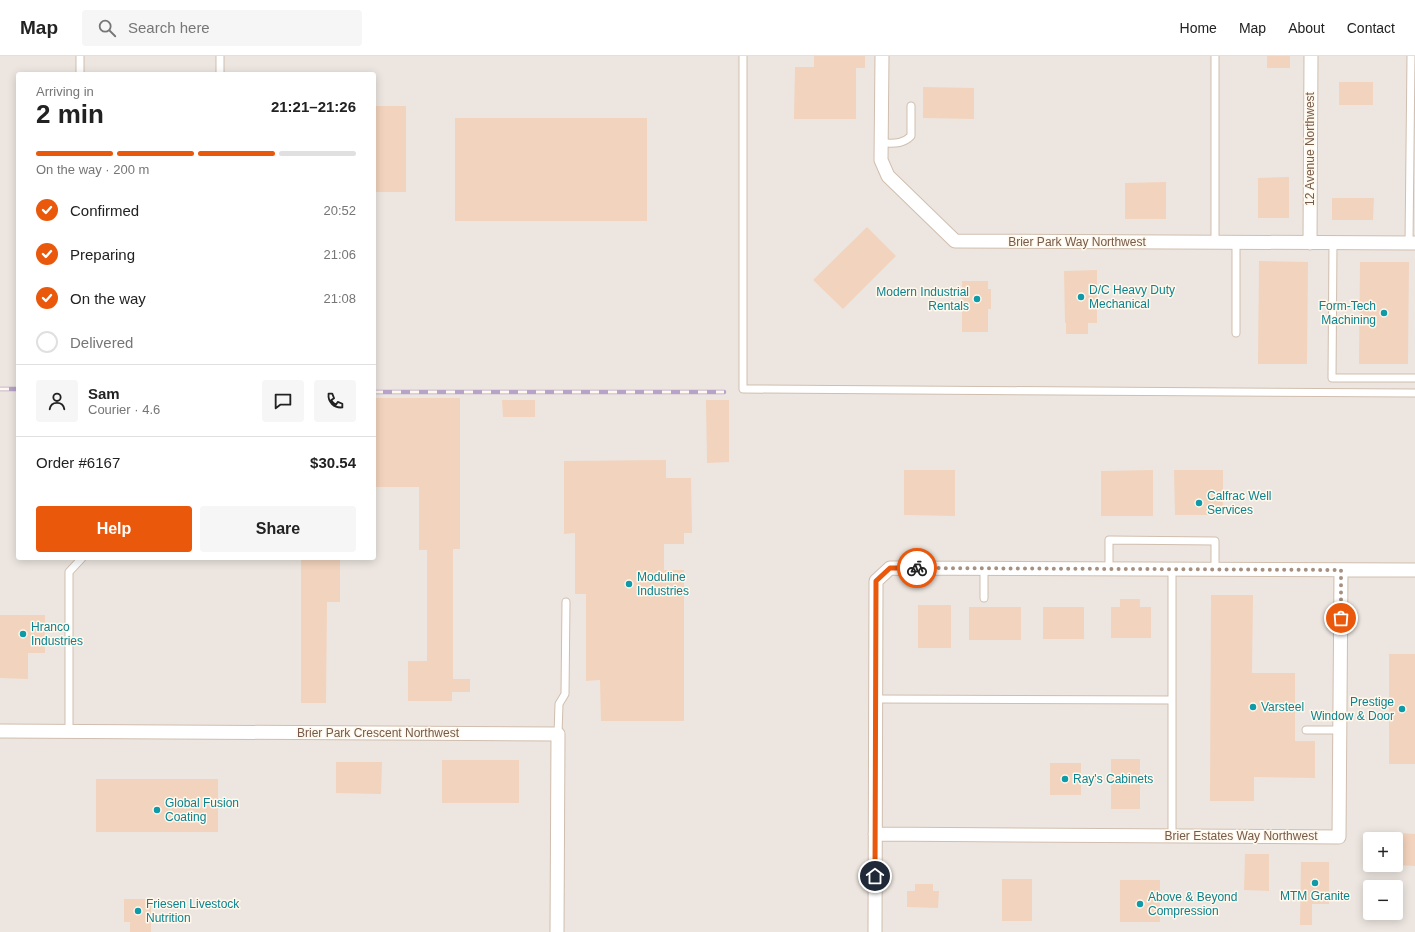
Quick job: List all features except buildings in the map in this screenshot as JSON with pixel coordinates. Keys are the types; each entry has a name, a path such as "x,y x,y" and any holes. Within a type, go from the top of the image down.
{"street":[{"name":"Brier Park Way Northwest","path":"882,56 881,160 888,176 955,242 1412,243"},
{"name":"12 Avenue Northwest","path":"1310,243 1311,56"},
{"path":"875,932 876,581 890,568 1415,570"},
{"name":"Brier Estates Way Northwest","path":"875,834 1340,837 1341,570"},
{"name":"Brier Park Crescent Northwest","path":"0,731 558,734"},
{"path":"556,932 558,734"}],"lane":[{"path":"80,56 80,72"},
{"path":"220,56 220,72"},
{"path":"743,56 743,389 1415,393"},
{"path":"1215,56 1215,242"},
{"path":"1411,56 1412,243"},
{"path":"881,143 905,142 911,136 911,106"},
{"path":"1236,242 1236,334"},
{"path":"1333,243 1332,378 1415,378"},
{"path":"1109,569 1109,540 1215,541 1215,569"},
{"path":"69,732 69,572 80,560"},
{"path":"984,568 984,598"},
{"path":"1172,569 1172,836"},
{"path":"558,734 559,704 565,694 566,602"},
{"path":"876,699 1172,700"},
{"path":"1306,730 1340,730"}],"shaded area":[{"path":"0,56 1415,56 1415,932 0,932"}],"railway":[{"path":"0,389 16,389"},
{"path":"376,392 724,392"}],"way so far":[{"path":"917,568 1341,570 1341,618"}],"place":[{"name":"D/C Heavy Duty Mechanical","path":"1081,297"},
{"name":"Modern Industrial Rentals","path":"977,299"},
{"name":"Form-Tech Machining","path":"1384,313"},
{"name":"Calfrac Well Services","path":"1199,503"},
{"name":"Moduline Industries","path":"629,584"},
{"name":"Hranco Industries","path":"23,634"},
{"name":"Varsteel","path":"1253,707"},
{"name":"Prestige Window & Door","path":"1402,709"},
{"name":"Ray's Cabinets","path":"1065,779"},
{"name":"Global Fusion Coating","path":"157,810"},
{"name":"MTM Granite","path":"1315,883"},
{"name":"Above & Beyond Compression","path":"1140,904"},
{"name":"Friesen Livestock Nutrition","path":"138,911"}],"route":[{"path":"875,876 876,581 890,568 917,568"}]}
